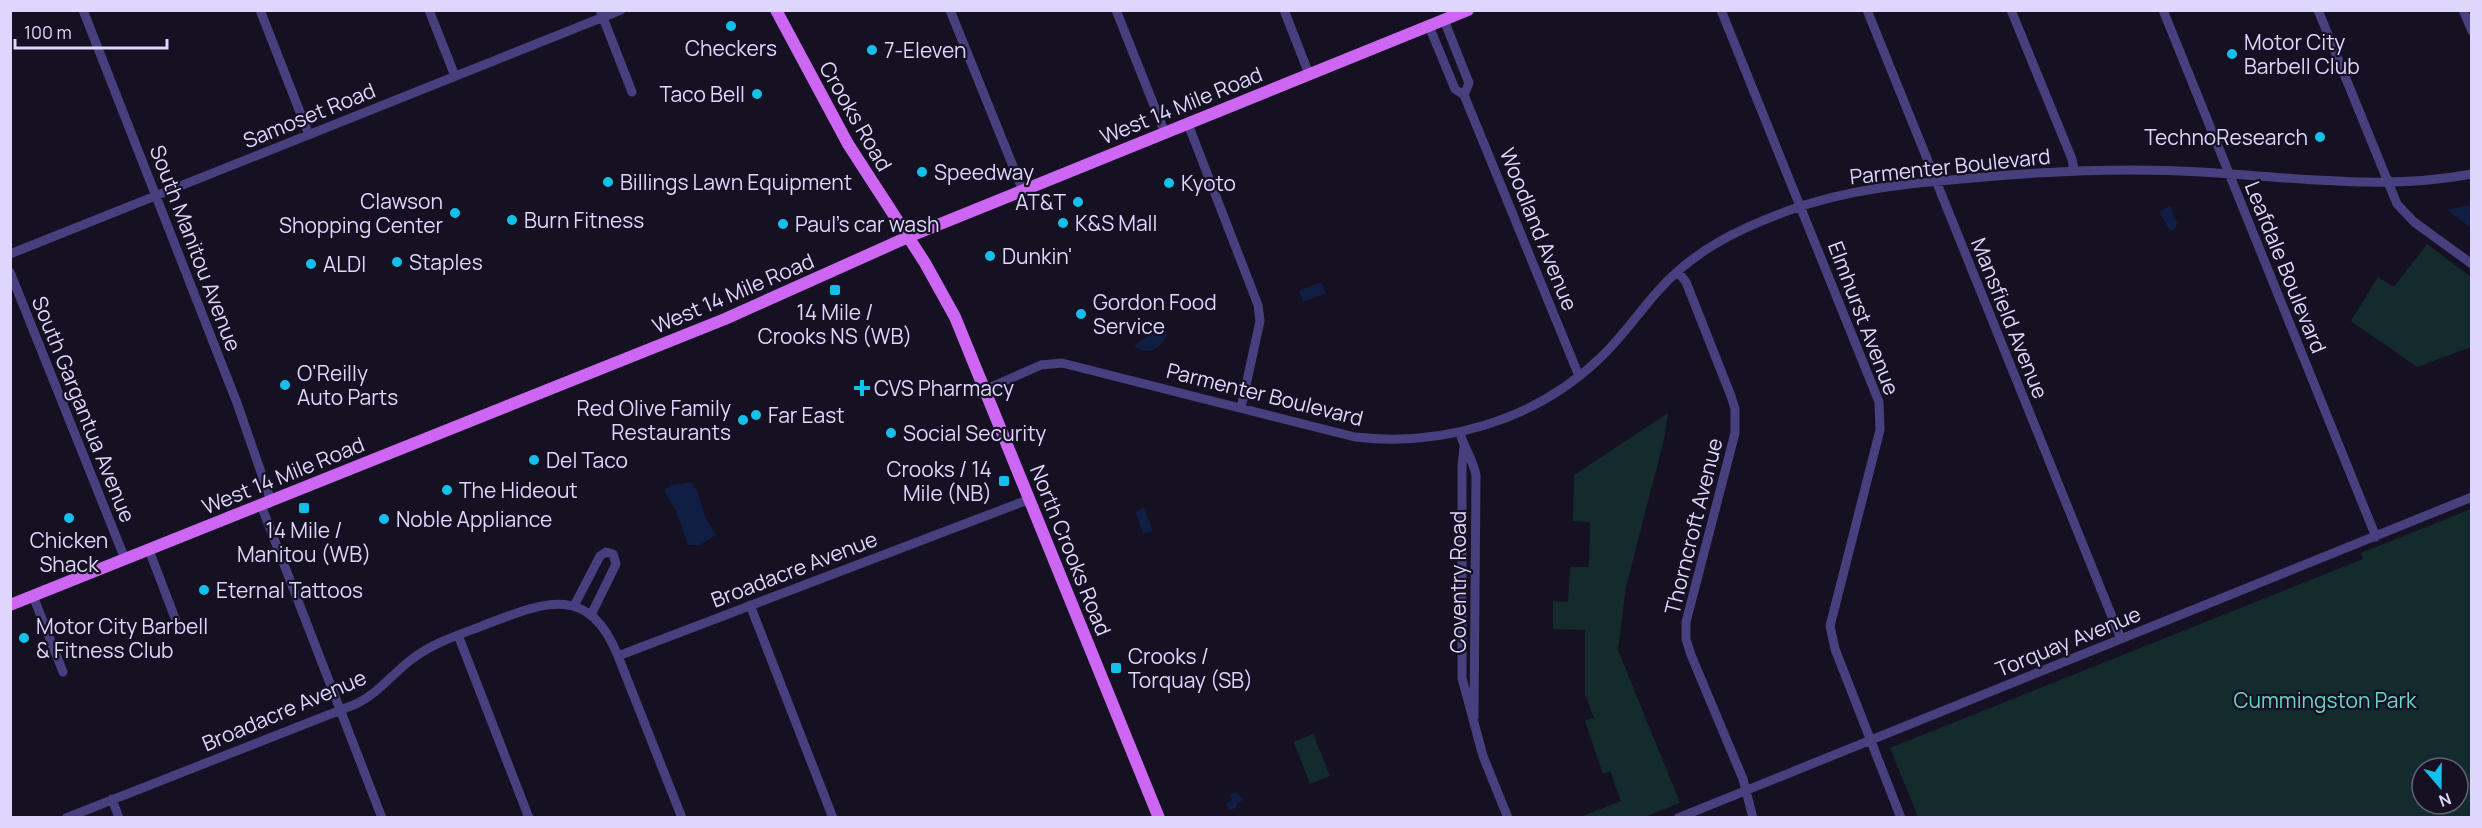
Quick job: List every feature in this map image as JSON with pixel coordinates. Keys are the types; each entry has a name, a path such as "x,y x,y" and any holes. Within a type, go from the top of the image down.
{"main road":[{"name":"Crooks Road","path":"776,10 848,144 908,237"},
{"name":"West 14 Mile Road","path":"10,605 725,319 908,237 1468,10"},
{"name":"North Crooks Road","path":"908,237 938,283 951,309 1159,818"}],"street":[{"name":"South Manitou Avenue","path":"83,10 237,403 266,503 382,818"},
{"path":"260,10 309,135"},
{"path":"429,10 456,76"},
{"name":"Samoset Road","path":"10,254 456,76 601,14 621,10"},
{"path":"950,10 1023,191"},
{"path":"1116,10 1165,133"},
{"path":"1284,10 1309,74"},
{"name":"Elmhurst Avenue","path":"1721,10 1875,391 1881,412 1880,430 1830,626 1834,649 1901,818"},
{"name":"Mansfield Avenue","path":"1867,10 2121,639"},
{"path":"2012,10 2072,159 2074,171"},
{"name":"Leafdale Boulevard","path":"2163,10 2376,537"},
{"path":"2318,10 2388,183 2404,213 2472,264"},
{"path":"2463,10 2472,31"},
{"path":"601,14 632,92"},
{"name":"Woodland Avenue","path":"1450,16 1469,83 1464,95"},
{"name":"Woodland Avenue","path":"1429,26 1455,89 1464,95 1579,376"},
{"path":"1188,124 1258,305 1260,321 1241,408"},
{"name":"Parmenter Boulevard","path":"984,390 1041,365 1062,363 1332,432 1366,438 1418,439 1460,433 1508,417 1554,393 1602,357 1659,290 1698,255 1734,232 1801,206 1878,189 2074,171 2160,170 2388,183 2435,180 2472,174"},
{"name":"South Gargantua Avenue","path":"10,272 125,559"},
{"name":"Thorncroft Avenue","path":"1678,272 1686,282 1734,409 1735,433 1686,622 1686,639 1743,779 1753,818"},
{"name":"Coventry Road","path":"1460,433 1464,447 1474,463 1477,488 1476,701 1473,719"},
{"name":"Coventry Road","path":"1464,447 1462,466 1462,678 1483,756 1508,818"},
{"name":"Torquay Avenue","path":"1678,818 2472,497"},
{"name":"Broadacre Avenue","path":"66,818 375,694 413,658 433,646 533,606 553,603 573,606 591,615 604,628 618,656 1029,499"},
{"path":"149,550 178,626"},
{"path":"573,606 600,556 606,552 613,554 616,564 591,615"},
{"path":"33,596 63,672"},
{"path":"750,605 833,818"},
{"path":"458,635 529,818"},
{"path":"618,656 682,818"},
{"path":"112,799 119,818"}],"green space":[{"path":"2427,244 2471,277 2471,347 2417,367 2351,321 2378,277 2394,287"},
{"path":"1668,413 1664,439 1626,587 1618,650 1680,803 1644,817 1580,817 1621,801 1610,771 1603,774 1585,721 1594,718 1585,694 1585,630 1553,629 1553,601 1568,602 1570,567 1589,567 1590,522 1573,521 1574,475"},
{"name":"Cummingston Park","path":"2471,509 2471,817 1918,817 1890,748 2363,559 2361,553"},
{"path":"1313,734 1330,776 1310,784 1294,742"}],"water":[{"path":"2471,205 2471,228 2447,210"},
{"path":"2170,206 2177,222 2176,228 2170,231 2159,211"},
{"path":"1321,282 1326,293 1303,302 1299,291"},
{"path":"1160,320 1167,334 1158,347 1145,351 1134,346 1155,330"},
{"path":"691,482 697,490 706,519 716,535 700,545 688,545 675,509 664,490 671,485"},
{"path":"1144,508 1153,531 1143,534 1135,512"},
{"path":"1236,792 1243,800 1237,803 1236,808 1229,810 1226,804 1232,800 1229,795"}],"place":[{"name":"Checkers","path":"731,26"},
{"name":"7-Eleven","path":"872,50"},
{"name":"Motor City Barbell Club","path":"2232,54"},
{"name":"Taco Bell","path":"757,94"},
{"name":"TechnoResearch","path":"2320,137"},
{"name":"Speedway","path":"922,172"},
{"name":"Billings Lawn Equipment","path":"608,182"},
{"name":"Kyoto","path":"1169,183"},
{"name":"AT&T","path":"1078,202"},
{"name":"Clawson Shopping Center","path":"455,213"},
{"name":"Burn Fitness","path":"512,220"},
{"name":"K&S Mall","path":"1063,223"},
{"name":"Paul's car wash","path":"783,224"},
{"name":"Dunkin'","path":"990,256"},
{"name":"Staples","path":"397,262"},
{"name":"ALDI","path":"311,264"},
{"name":"14 Mile / Crooks NS (WB)","path":"835,290"},
{"name":"Gordon Food Service","path":"1081,314"},
{"name":"O'Reilly Auto Parts","path":"285,385"},
{"name":"CVS Pharmacy","path":"862,388"},
{"name":"Far East","path":"756,415"},
{"name":"Red Olive Family Restaurants","path":"743,420"},
{"name":"Social Security","path":"891,433"},
{"name":"Del Taco","path":"534,460"},
{"name":"Crooks / 14 Mile (NB)","path":"1004,481"},
{"name":"The Hideout","path":"447,490"},
{"name":"14 Mile / Manitou (WB)","path":"304,508"},
{"name":"Chicken Shack","path":"69,518"},
{"name":"Noble Appliance","path":"384,519"},
{"name":"Eternal Tattoos","path":"204,590"},
{"name":"Motor City Barbell & Fitness Club","path":"24,638"},
{"name":"Crooks / Torquay (SB)","path":"1116,668"}]}
